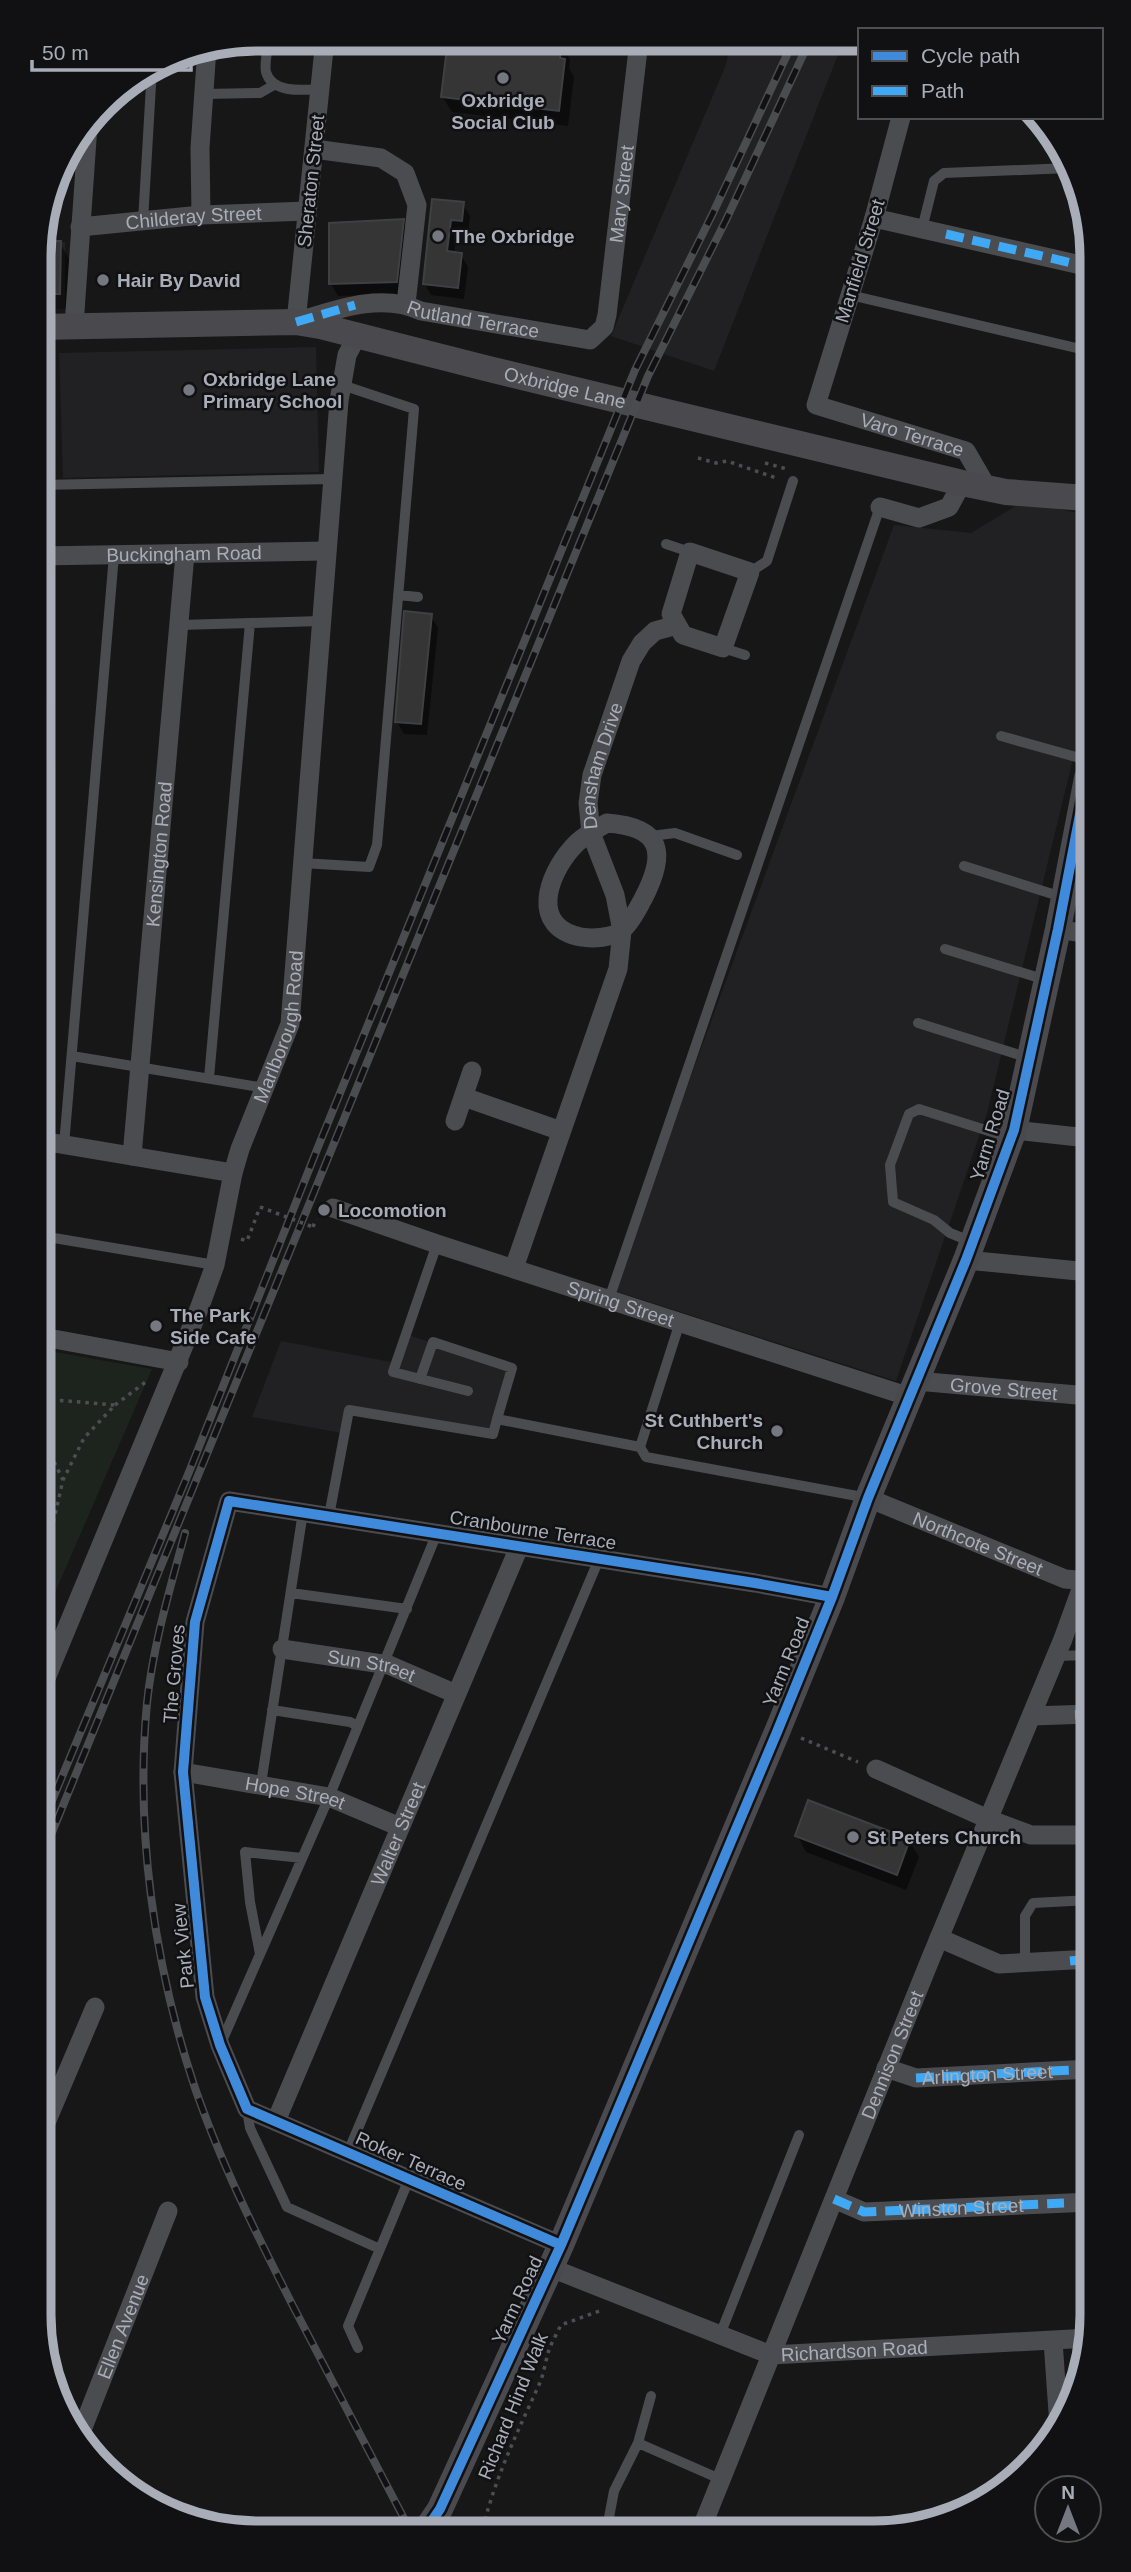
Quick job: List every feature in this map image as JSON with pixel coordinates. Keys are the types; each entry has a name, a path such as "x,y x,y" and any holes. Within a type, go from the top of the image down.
{"street":[{"name":"Sheraton Street","path":"296,322 325,51"},
{"name":"Mary Street","path":"590,340 604,327 607,315 638,51"},
{"path":"201,215 200,148 206,57"},
{"name":"Manfield Street","path":"816,405 874,218 900,119"},
{"path":"74,326 87,140"},
{"path":"314,149 381,158 405,173 417,205 407,304"},
{"name":"Childeray Street","path":"80,227 201,215 307,211"},
{"path":"874,218 1080,265"},
{"name":"Rutland Terrace","path":"296,322 355,304 407,304 421,311 590,340"},
{"name":"Oxbridge Lane","path":"51,327 296,322 988,489 1076,497"},
{"name":"Marlborough Road","path":"51,1666 179,1362 215,1265 233,1173 290,1024 326,551 342,385 347,355 357,336"},
{"name":"Varo Terrace","path":"816,405 966,451 988,489"},
{"path":"880,507 919,517 949,507 962,483"},
{"name":"Buckingham Road","path":"51,556 326,551"},
{"path":"690,552 750,572 723,648 682,635 671,614 690,552"},
{"name":"Kensington Road","path":"132,1156 185,554"},
{"name":"Densham Drive","path":"514,1268 618,969 622,931 615,895 591,833 588,803 592,775 631,661 642,643 656,631 677,625"},
{"name":"Yarm Road","path":"433,2519 556,2256 832,1597 868,1498 969,1251 1012,1134 1058,929 1080,811"},
{"path":"607,823 632,825 650,836 657,852 656,867 644,896 622,931 599,938 581,937 556,924 549,913 549,886 574,846 607,823"},
{"path":"1058,929 1080,933"},
{"path":"455,1121 472,1071"},
{"path":"464,1097 561,1131"},
{"path":"1012,1134 1080,1138"},
{"path":"51,1143 233,1173"},
{"name":"Spring Street","path":"333,1208 610,1299 913,1389"},
{"path":"969,1251 1080,1271"},
{"path":"51,1338 179,1362"},
{"name":"Grove Street","path":"913,1389 1080,1396"},
{"name":"Northcote Street","path":"868,1498 1065,1580 1080,1581"},
{"name":"Cranbourne Terrace","path":"229,1501 438,1532 832,1597"},
{"name":"The Groves","path":"183,1772 195,1622 229,1501"},
{"name":"Walter Street","path":"276,2121 519,1547"},
{"name":"Dennison Street","path":"704,2521 886,2068 1080,1598"},
{"name":"Sun Street","path":"282,1649 384,1665 456,1694"},
{"path":"1031,1716 1080,1715"},
{"path":"876,1769 988,1819 1031,1835 1080,1835"},
{"name":"Hope Street","path":"183,1772 329,1797 400,1827"},
{"name":"Park View","path":"183,1772 205,1997 220,2045 247,2109"},
{"path":"939,1938 999,1964 1080,1960"},
{"path":"51,2111 94,2007"},
{"name":"Arlington Street","path":"886,2068 916,2078 1080,2069"},
{"name":"Roker Terrace","path":"247,2109 409,2179 556,2256"},
{"name":"Winston Street","path":"834,2199 864,2212 1080,2202"},
{"name":"Ellen Avenue","path":"83,2426 168,2211"},
{"name":"Richardson Road","path":"556,2256 630,2300 771,2355 1078,2340"},
{"path":"1054,2341 1058,2408"}],"lane":[{"path":"268,51 266,72 274,85 288,89 320,89"},
{"path":"143,221 151,80"},
{"path":"204,94 260,93 274,85"},
{"path":"922,229 934,181 944,173 1060,168"},
{"path":"850,295 1080,349"},
{"path":"302,863 369,867 377,845 414,410 342,385"},
{"path":"51,485 333,479"},
{"path":"750,572 767,561 789,481"},
{"path":"610,1299 880,507"},
{"path":"666,544 690,552"},
{"path":"64,1145 114,555"},
{"path":"398,595 418,597"},
{"path":"179,625 321,621"},
{"path":"209,1078 250,624"},
{"path":"723,648 745,655"},
{"path":"1001,736 1080,758"},
{"path":"650,836 675,833 737,855"},
{"path":"964,866 1062,897"},
{"path":"945,949 1046,980"},
{"path":"918,1023 1030,1059"},
{"path":"72,1056 265,1088"},
{"path":"969,1251 934,1220 893,1202 890,1165 909,1114 919,1109 1012,1134"},
{"path":"51,1238 215,1265"},
{"path":"437,1244 393,1372 468,1391"},
{"path":"640,1447 681,1321"},
{"path":"329,1516 349,1410 493,1434 512,1368 433,1342 420,1379"},
{"path":"497,1419 640,1447 646,1457 868,1498"},
{"path":"261,1784 303,1512"},
{"path":"220,2045 329,1797 438,1532"},
{"path":"348,2152 599,1559"},
{"path":"291,1592 407,1609"},
{"path":"1056,1657 1080,1656"},
{"path":"272,1710 351,1722 358,1726"},
{"path":"260,1955 250,1902 245,1852 302,1858"},
{"path":"1025,1963 1024,1916 1033,1903 1080,1901"},
{"path":"247,2109 250,2128 287,2207 380,2249"},
{"path":"719,2334 799,2135"},
{"path":"358,2348 348,2326 409,2179"},
{"path":"608,2521 614,2491 638,2443 651,2396"},
{"path":"638,2443 720,2479"}],"path":[{"path":"698,458 716,463 727,461 789,481"},
{"path":"765,463 788,470"},
{"path":"247,1241 260,1206 313,1227"},
{"path":"51,1532 63,1480 84,1438 115,1405 155,1375"},
{"path":"51,1400 115,1405"},
{"path":"51,1455 63,1480"},
{"path":"778,1728 876,1769"}],"shaded area":[{"path":"729,51 839,51 714,371 611,336 725,67"},
{"path":"51,241 65,242 65,309 51,308"},
{"name":"Oxbridge Lane Primary School","path":"316,347 319,472 63,478 59,353"},
{"path":"1024,501 1080,514 1080,730 987,1113 896,1381 612,1290 894,525 971,533"},
{"path":"403,1333 510,1370 493,1431 347,1408 342,1433 252,1417 281,1341 391,1362"},
{"path":"51,1351 152,1369 51,1602"}],"building":[{"name":"Oxbridge Social Club","path":"447,51 560,51 560,58 565,59 559,111 441,97"},
{"name":"The Oxbridge","path":"432,199 464,202 462,221 451,220 447,251 462,253 458,288 423,284"},
{"path":"404,219 397,282 329,284 329,223"},
{"path":"51,241 61,241 60,294 51,294"},
{"path":"404,611 432,614 421,724 395,722"},
{"name":"St Peters Church","path":"808,1800 910,1839 897,1875 795,1836"}],"railway":[{"path":"51,1803 189,1472 318,1147 635,370 789,51"},
{"path":"51,1835 648,376 726,220 805,51"},
{"path":"185,1533 153,1660 144,1751 146,1848 158,1944 168,1992 194,2085 227,2170 294,2308 405,2521"}],"marked path":[{"path":"946,234 1080,265"},
{"path":"296,322 355,305"},
{"path":"1075,1715 1080,1715"},
{"path":"1070,1961 1080,1960"},
{"path":"916,2078 1080,2070"},
{"path":"834,2199 864,2212 1064,2203"}],"cycle path":[{"name":"Richard Hind Walk","path":"432,2521 440,2509 561,2245 777,1732 832,1597 868,1498 966,1260 1014,1130 1080,814"},
{"path":"561,2245 247,2109 220,2045 205,1997 183,1772 195,1622 229,1501 832,1597"}],"place":[{"name":"Oxbridge Social Club","path":"503,78"},
{"name":"The Oxbridge","path":"438,236"},
{"name":"Hair By David","path":"103,280"},
{"name":"Oxbridge Lane Primary School","path":"189,390"},
{"name":"Locomotion","path":"324,1210"},
{"name":"The Park Side Cafe","path":"156,1326"},
{"name":"St Cuthbert's Church","path":"777,1431"},
{"name":"St Peters Church","path":"853,1837"}]}
